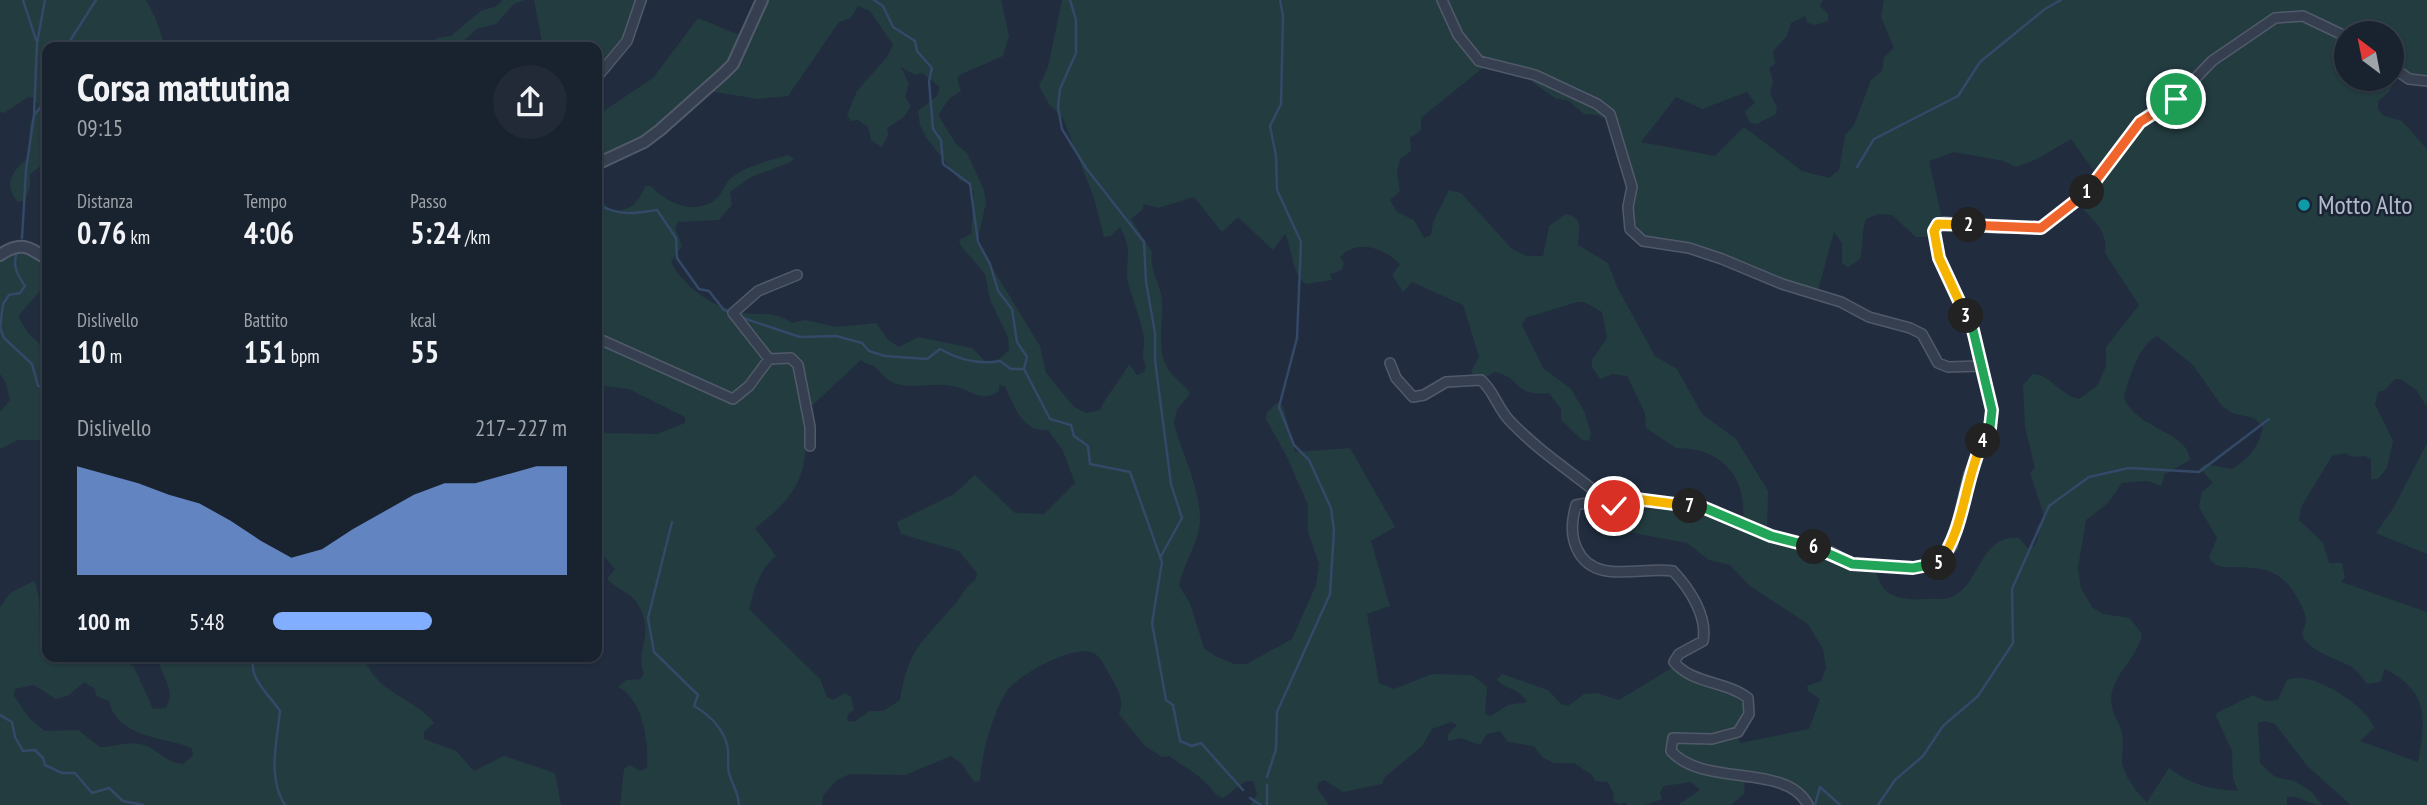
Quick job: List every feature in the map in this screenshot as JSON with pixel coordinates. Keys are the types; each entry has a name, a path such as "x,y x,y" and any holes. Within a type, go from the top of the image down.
{"street":[{"path":"602,72 627,41 641,0"},
{"path":"602,161 644,142 733,64 762,0"},
{"path":"1442,0 1458,35 1479,61 1535,75 1597,104 1610,114 1632,187 1628,207 1630,229 1643,241 1700,252 1782,284 1841,302 1869,317 1910,328 1922,334 1938,363 1948,367 1980,366"},
{"path":"1808,805 1792,786 1712,772 1679,760 1671,751 1673,738 1712,739 1738,732 1749,714 1748,698 1734,687 1681,670 1674,663 1679,654 1703,641 1706,629 1688,587 1673,571 1622,573 1593,568 1582,559 1572,532 1576,505 1598,501 1607,507 1636,499 1700,506 1771,536 1831,552 1852,564 1913,568 1938,564 1952,546 1969,474 1990,428 1992,410 1973,330 1939,258 1934,231 1938,224 1944,222 1995,228 2041,228 2087,192 2140,122 2176,99 2212,61 2275,18 2303,16 2334,31"},
{"path":"2404,75 2409,79 2427,81"},
{"path":"0,255 17,244 28,246 42,256"},
{"path":"769,359 733,313 758,291 797,275"},
{"path":"602,340 733,399 748,386 769,359 791,358 798,365 810,427 810,446"},
{"path":"1390,363 1396,378 1413,397 1424,395 1446,382 1481,380 1491,389 1506,417 1534,443 1614,506"}],"green space":[{"path":"0,0 146,0 163,42 42,42 42,165 30,174 30,187 25,200 18,202 11,189 11,178 28,158 30,124 38,105 34,98 28,97 4,113 0,112"},
{"path":"503,0 525,0 514,4 496,24 477,29 463,42 433,42 438,38 451,36 482,10 495,7"},
{"path":"534,0 648,0 618,60 602,79 602,42 542,42"},
{"path":"762,0 1001,0 1009,36 1003,56 961,74 957,78 961,91 949,99 938,115 956,144 967,153 984,190 986,203 977,243 1040,346 1046,373 1074,407 1086,413 1100,410 1129,364 1137,375 1144,372 1146,366 1143,334 1127,278 1128,252 1125,237 1120,227 1111,236 1104,237 1094,198 1063,118 1049,104 1039,86 1048,67 1062,0 1823,0 1820,6 1828,14 1828,21 1815,25 1808,23 1805,16 1791,23 1787,36 1773,51 1775,64 1769,68 1773,81 1770,94 1777,107 1776,114 1757,124 1750,123 1745,111 1755,103 1747,92 1702,109 1676,97 1641,142 1715,156 1744,127 1802,171 1829,178 1839,170 1845,135 1854,125 1871,80 1882,71 1884,57 1894,48 1881,17 1884,0 2427,0 2427,81 2404,74 2404,21 2334,21 2334,91 2390,91 2378,101 2378,109 2382,115 2402,121 2427,149 2427,407 2417,391 2401,379 2395,379 2385,390 2378,392 2375,404 2393,441 2387,468 2378,479 2371,479 2371,459 2365,456 2351,457 2346,453 2332,456 2301,507 2299,520 2323,543 2329,563 2342,563 2345,577 2341,582 2427,612 2427,805 2351,805 2308,767 2275,724 2265,721 2258,723 2260,763 2275,777 2294,781 2312,792 2322,805 2287,797 2287,805 1809,805 1806,797 1792,786 1745,777 1744,794 1731,805 1678,805 1700,790 1691,782 1664,786 1660,792 1662,799 1645,805 1627,805 1625,802 1619,804 1613,801 1614,794 1608,782 1595,781 1592,775 1574,763 1554,763 1542,757 1534,746 1508,742 1500,731 1487,734 1480,745 1461,738 1448,741 1448,734 1457,725 1451,722 1432,729 1422,746 1385,777 1382,784 1343,792 1324,780 1319,782 1317,788 1329,805 1250,805 1257,794 1253,781 1246,781 1223,798 1197,775 1169,756 1162,757 1145,746 1119,714 1120,696 1102,661 1094,653 1085,651 1060,657 1032,670 1005,694 991,725 980,781 974,782 962,764 951,756 905,775 850,774 837,780 823,796 822,805 620,805 624,769 629,765 641,771 647,767 643,722 633,701 618,687 627,680 640,679 644,674 642,657 645,624 643,614 634,599 607,579 615,569 602,554 602,433 657,434 685,423 685,417 629,389 602,386 602,201 611,211 623,210 636,202 645,186 651,186 673,202 698,207 715,200 729,180 737,174 788,155 794,159 789,163 751,177 730,192 732,205 719,220 678,222 675,228 682,246 671,262 693,289 724,308 774,315 792,323 805,320 837,327 876,323 888,340 899,347 918,337 972,348 986,362 999,359 1009,350 1008,337 990,300 985,274 959,240 971,234 974,192 966,182 960,181 920,125 918,111 937,96 940,87 922,73 915,75 901,67 909,84 905,97 911,106 904,117 887,128 888,135 882,147 871,140 868,127 858,120 851,121 847,115 857,91 887,57 893,45 870,11 858,6 851,18 839,22 788,96 758,99 702,90 668,123 602,159 602,112 653,78 698,18 744,37","holes":["1485,66 1525,77 1555,98 1569,101 1584,114 1597,115 1609,121 1629,181 1631,229 1642,242 1717,259 1751,276 1816,298 1834,232 1842,243 1842,263 1848,267 1860,259 1866,219 1878,214 1892,215 1916,237 1932,237 1942,219 1929,161 1954,152 2004,161 2016,167 2037,159 2071,139 2099,178 2078,204 2102,232 2106,245 2105,253 2139,305 2106,347 2106,366 2097,386 2079,399 2039,375 2033,374 2023,385 2025,427 2035,468 2030,473 2045,519 2036,528 2039,533 2035,546 2028,548 2019,538 2006,539 1995,544 1987,553 1960,592 1946,599 1912,599 1891,594 1884,589 1873,569 1842,561 1828,548 1815,543 1767,536 1768,491 1736,439 1702,414 1677,369 1655,356 1617,287 1608,263 1578,245 1579,226 1576,219 1566,214 1549,226 1543,256 1526,256 1511,248 1461,193 1449,190 1433,222 1431,235 1424,238 1414,220 1397,212 1390,200 1400,191 1397,172 1400,159 1411,151 1410,138 1421,130 1421,118","1194,197 1222,232 1238,217 1273,250 1285,234 1295,268 1306,284 1332,280 1330,274 1342,270 1344,263 1340,257 1354,248 1370,247 1386,253 1400,264 1392,275 1403,292 1412,282 1463,305 1479,357 1471,372 1482,380 1494,372 1510,378 1529,392 1549,393 1561,409 1561,420 1582,440 1589,441 1591,433 1585,413 1571,389 1543,368 1522,325 1525,318 1577,302 1584,302 1602,312 1607,338 1592,360 1592,367 1600,379 1613,374 1627,376 1645,413 1646,428 1676,448 1692,449 1718,459 1728,467 1735,478 1743,505 1743,522 1688,505 1668,509 1657,505 1618,525 1623,531 1687,543 1709,560 1730,565 1750,586 1808,624 1823,649 1826,668 1821,681 1807,686 1809,692 1820,699 1809,729 1740,743 1737,729 1750,706 1743,694 1675,666 1619,700 1597,693 1584,694 1568,706 1561,704 1548,690 1502,674 1497,679 1504,686 1519,693 1527,702 1508,705 1491,716 1485,714 1487,687 1472,675 1432,674 1394,689 1379,683 1367,614 1390,606 1371,541 1395,527 1350,448 1295,452 1283,406 1277,403 1267,412 1266,419 1286,455 1308,505 1308,532 1319,564 1316,585 1292,639 1247,664 1234,664 1204,648 1190,603 1179,586 1197,536 1200,517 1196,490 1174,423 1177,410 1190,394 1168,370 1163,357 1162,303 1152,252 1131,219 1142,210 1144,204 1158,208","2157,336 2193,365 2221,405 2232,413 2254,418 2263,427 2256,446 2248,457 2232,469 2206,464 2200,468 2213,483 2202,492 2199,507 2217,538 2209,557 2215,564 2224,567 2262,569 2276,575 2289,585 2302,608 2306,621 2302,634 2310,645 2352,667 2367,684 2380,682 2385,669 2409,686 2421,706 2423,718 2418,762 2360,741 2374,728 2361,709 2321,683 2295,678 2286,681 2278,700 2265,701 2253,695 2215,714 2232,751 2233,779 2238,791 2201,785 2169,768 2147,802 2131,783 2123,766 2122,733 2112,709 2111,698 2115,684 2136,650 2142,634 2130,618 2103,614 2092,607 2081,588 2078,568 2086,520 2108,503 2122,483 2147,481 2161,486 2165,474 2190,460 2181,443 2140,418 2124,398 2140,354","861,360 897,384 945,385 981,396 993,395 999,391 999,385 1005,386 1015,409 1025,422 1039,430 1048,430 1063,451 1075,483 1044,514 1015,513 975,475 954,494 897,522 901,534 959,551 977,573 976,579 918,647 907,669 900,700 883,711 870,711 854,722 847,721 848,714 854,710 851,697 845,693 833,700 827,697 820,679 749,609 762,573 776,556 755,528 783,503 799,479 805,451 804,413"]},
{"path":"22,243 41,252 40,291 18,316 28,333 42,346 42,440 18,440 0,449 0,412 10,400 5,381 0,374 0,255"},
{"path":"2427,443 2427,554 2376,533 2394,507"},
{"path":"34,581 39,600 42,662 127,662 134,667 153,709 166,708 170,694 159,662 366,662 378,680 422,711 434,723 424,732 424,739 456,751 474,771 504,756 555,773 561,805 0,805 0,607 10,593","holes":["84,682 95,689 96,696 109,701 114,713 132,729 192,748 193,755 183,764 167,759 144,745 127,743 100,747 78,730 45,731 29,718 14,696 15,689 34,685 56,699 69,695"]}],"waterway":[{"path":"23,0 36,40"},
{"path":"22,238 26,170 34,115 37,43 45,0"},
{"path":"69,42 96,0"},
{"path":"874,0 883,6 893,27 915,41 917,51 932,68 929,81 933,129 941,140 943,164 970,184 978,242 990,264 998,291 1012,309 1017,342 1027,357 1024,369 1050,419 1071,425 1074,436 1088,446 1090,464 1130,472 1162,562 1152,623 1166,700 1173,705 1180,741 1192,746 1201,743 1243,790"},
{"path":"1070,0 1076,20 1076,53 1060,89 1058,107 1062,129 1086,168 1144,242 1146,282 1155,333 1155,360 1171,484 1182,518 1160,558"},
{"path":"1267,777 1276,749 1277,712 1330,594 1334,530 1331,508 1309,460 1294,445 1279,407 1297,338 1301,242 1277,190 1276,156 1270,126 1281,104 1283,16 1280,0"},
{"path":"1857,167 1874,139 1958,96 1980,62 2045,9 2061,0"},
{"path":"34,115 42,106"},
{"path":"602,206 626,213 657,210 676,238 677,258 699,289 709,291 724,310 731,312"},
{"path":"17,252 16,270 25,286 20,293 9,295 3,304 0,328 4,338 32,364 38,386 42,386"},
{"path":"740,317 800,337 836,336 862,343 869,351 885,356 927,359 940,349 969,361 1000,361 1011,369 1024,369"},
{"path":"1878,805 1895,780 1923,756 1943,726 1978,696 2013,643 2012,589 2049,506 2089,477 2129,468 2199,472 2269,419"},
{"path":"672,522 648,618 654,652 698,695 694,706 721,730 727,743 729,773 739,805"},
{"path":"253,662 256,679 280,711 275,772 279,794 285,805"},
{"path":"0,715 12,722 15,737 23,751 35,750 43,758 45,765 62,773 75,773 92,793 109,788 123,801 143,805"},
{"path":"1267,785 1267,805"},
{"path":"1815,805 1820,787 1840,805"},
{"path":"1250,798 1261,805"}],"place":[{"name":"Motto Alto","path":"2304,205"}],"route":[{"path":"1614,506 1636,499 1700,506 1771,536 1831,552 1852,564 1913,568 1938,564 1952,546 1969,474 1990,428 1992,410 1973,330 1939,258 1934,231 1938,224 1944,222 1995,228 2041,228 2087,192 2140,122 2176,99"}]}
